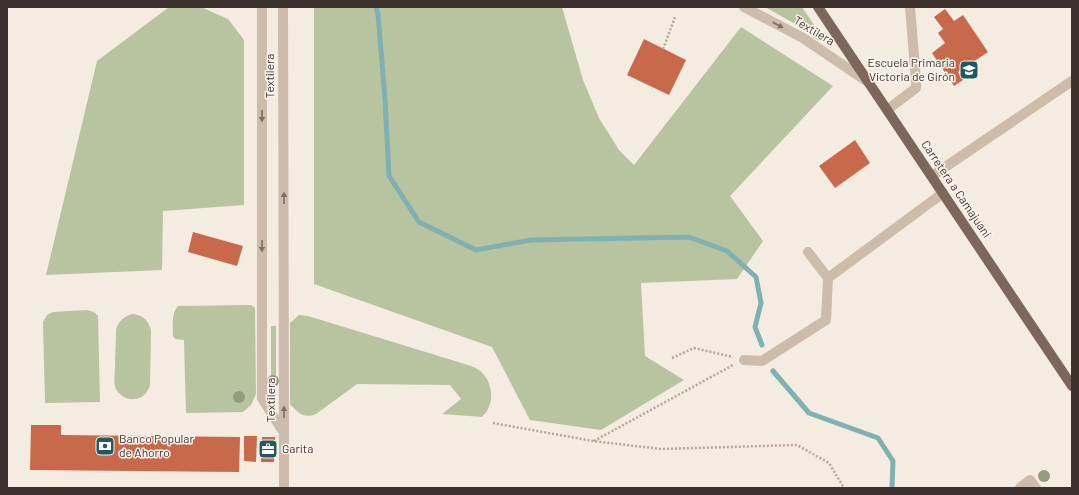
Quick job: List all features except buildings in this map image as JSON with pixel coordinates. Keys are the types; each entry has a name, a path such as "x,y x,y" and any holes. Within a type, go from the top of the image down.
{"main road":[{"name":"Carretera a Camajuaní","path":"818,7 1072,386"}],"street":[{"name":"Textilera","path":"262,7 262,398 284,433"},
{"name":"Textilera","path":"283,7 284,433"},
{"name":"Textilera","path":"744,7 803,38 868,82"},
{"path":"887,110 916,88 910,7"},
{"path":"932,176 1072,81"},
{"path":"828,278 943,193"},
{"path":"744,360 762,361 826,320 828,278 808,252"},
{"path":"284,433 284,488"},
{"path":"1020,488 1030,480 1036,488"}],"path":[{"path":"663,49 676,18"},
{"path":"672,358 694,348 744,360"},
{"path":"593,441 744,360"},
{"path":"493,423 593,441 661,449 797,445 829,463 844,488"}],"green space":[{"path":"169,7 203,8 228,19 244,40 244,205 163,211 162,270 46,275 97,61"},
{"path":"314,7 562,7 583,80 599,118 619,150 634,165 741,27 833,86 730,196 763,241 737,279 641,283 645,356 684,380 601,430 530,420 492,347 314,284"},
{"path":"765,7 802,7 823,38 822,41 817,40 797,25"},
{"path":"251,305 255,308 256,394 251,405 243,412 186,413 184,340 176,339 173,336 173,320 176,309 178,306"},
{"path":"87,310 94,312 98,316 100,402 45,403 43,322 47,315 53,312"},
{"path":"132,314 144,319 148,323 151,330 150,386 142,397 137,399 128,399 123,397 117,391 114,378 116,329 118,324 126,316"},
{"path":"299,315 308,316 475,368 485,376 490,387 491,398 488,410 482,417 442,414 461,399 450,385 357,384 316,414 308,416 302,414 290,404 290,323"},
{"path":"271,326 276,326 276,399 271,399"}],"waterway":[{"path":"376,7 378,14 385,99 389,176 419,222 476,250 531,240 689,237 727,251 756,277 761,303 755,327 762,345"},
{"path":"773,371 809,413 878,438 893,461 892,488"}],"place":[{"name":"Escuela Primaria Victoria de Girón","path":"969,70"},
{"name":"Banco Popular de Ahorro","path":"105,446"},
{"name":"Garita","path":"268,449"}]}
